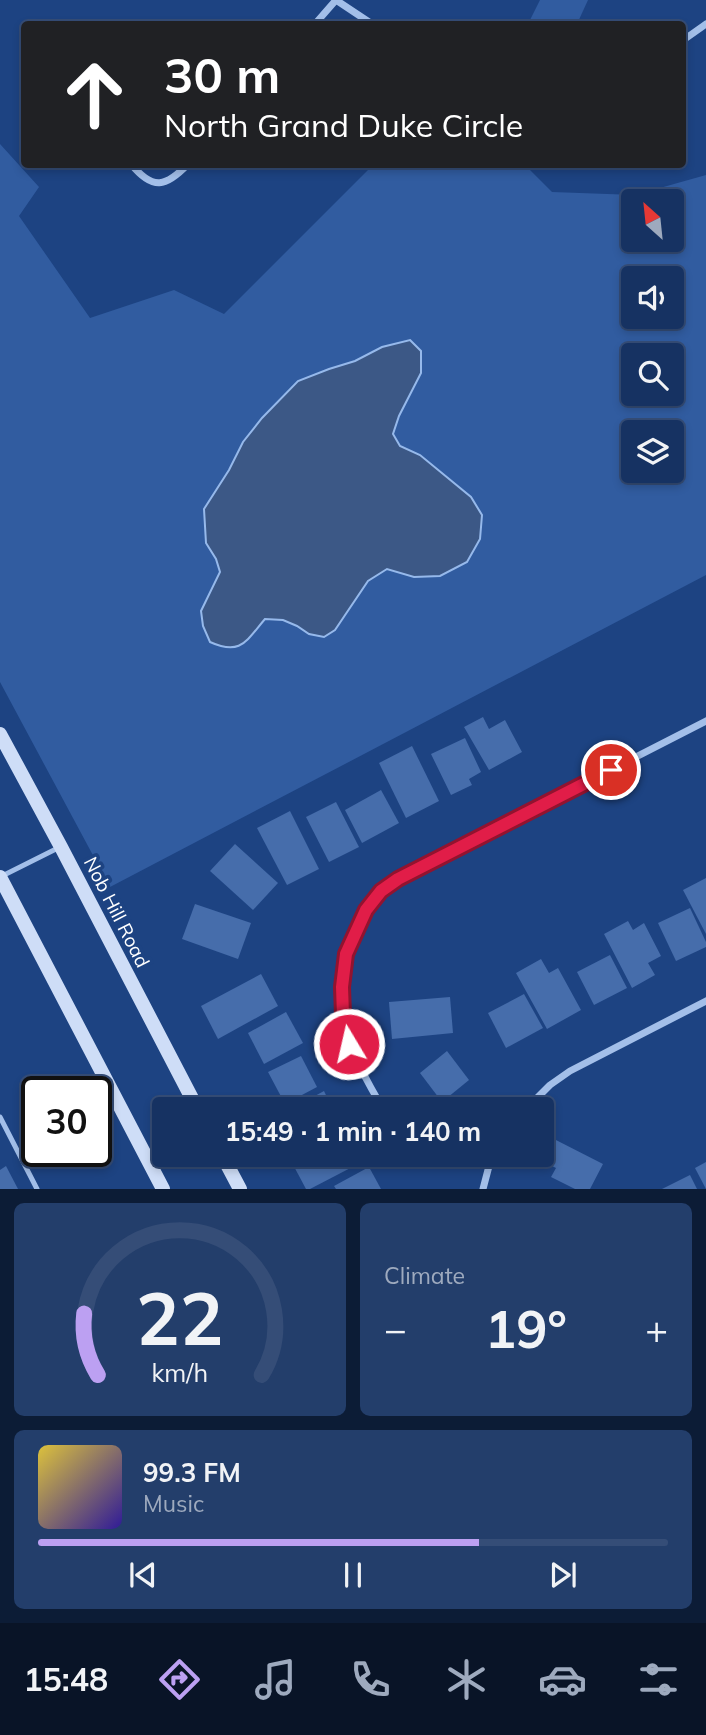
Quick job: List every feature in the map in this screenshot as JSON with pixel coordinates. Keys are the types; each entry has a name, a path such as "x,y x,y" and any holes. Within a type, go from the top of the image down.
{"main road":[{"name":"Nob Hill Road","path":"0,734 191,1097"},
{"path":"0,877 163,1189"},
{"path":"228,1167 240,1189"}],"street":[{"path":"318,21 336,0 368,21"},
{"path":"686,38 706,24"},
{"path":"134,168 150,182 163,183 176,178 185,168"},
{"path":"376,1097 349,1044 343,1015 342,987 346,954 366,910 381,891 398,879 706,721"},
{"path":"538,1097 570,1071 706,1001"},
{"path":"483,1189 489,1167"}],"lane":[{"path":"0,877 61,847"},
{"path":"0,1117 37,1189"}],"shaded area":[{"path":"540,0 588,0 578,21 530,21"},
{"path":"0,144 39,187 19,216 90,318 174,290 224,314 370,168 528,168 552,192 621,194 621,252 684,252 684,189 656,189 706,175 706,575 110,887 0,682"},
{"path":"410,340 421,351 421,373 393,434 400,446 420,455 471,497 482,515 480,539 467,562 440,576 414,577 387,569 368,581 335,630 324,637 309,634 283,620 265,619 247,640 236,647 210,642 203,626 201,611 220,572 206,543 204,509 243,442 298,381 355,361 382,347"}],"building":[{"path":"483,717 489,729 505,720 522,752 489,770 464,727"},
{"path":"465,738 481,772 469,779 472,785 451,795 431,754"},
{"path":"412,746 439,801 406,818 379,763"},
{"path":"381,790 399,823 362,843 345,810"},
{"path":"336,802 359,847 329,862 306,817"},
{"path":"290,811 319,869 287,885 257,828"},
{"path":"235,844 278,883 253,910 210,871"},
{"path":"706,878 706,934 683,890"},
{"path":"195,904 251,923 238,959 182,939"},
{"path":"690,908 706,947 676,961 658,923"},
{"path":"628,921 633,930 644,923 661,956 648,963 655,975 632,988 604,934"},
{"path":"610,955 627,988 594,1005 577,972"},
{"path":"541,959 549,973 558,968 581,1010 547,1029 516,973"},
{"path":"261,974 278,1006 218,1039 201,1006"},
{"path":"524,994 543,1028 506,1048 488,1013"},
{"path":"450,997 453,1033 392,1039 389,1002"},
{"path":"286,1012 303,1043 264,1064 248,1033"},
{"path":"447,1051 469,1080 448,1097 438,1097 420,1073"},
{"path":"301,1056 317,1087 298,1097 281,1097 268,1072"},
{"path":"324,1091 327,1097 313,1097"},
{"path":"554,1139 603,1164 590,1189 575,1189 551,1177 556,1168"},
{"path":"706,1162 706,1189 695,1168"},
{"path":"6,1166 18,1189 0,1189 0,1170"},
{"path":"294,1167 352,1167 310,1189 306,1189"},
{"path":"369,1167 381,1189 336,1189 334,1186"},
{"path":"690,1175 697,1189 662,1189"}],"route":[{"path":"349,1044 343,1015 342,987 346,954 366,910 381,891 398,879 611,770"}]}
